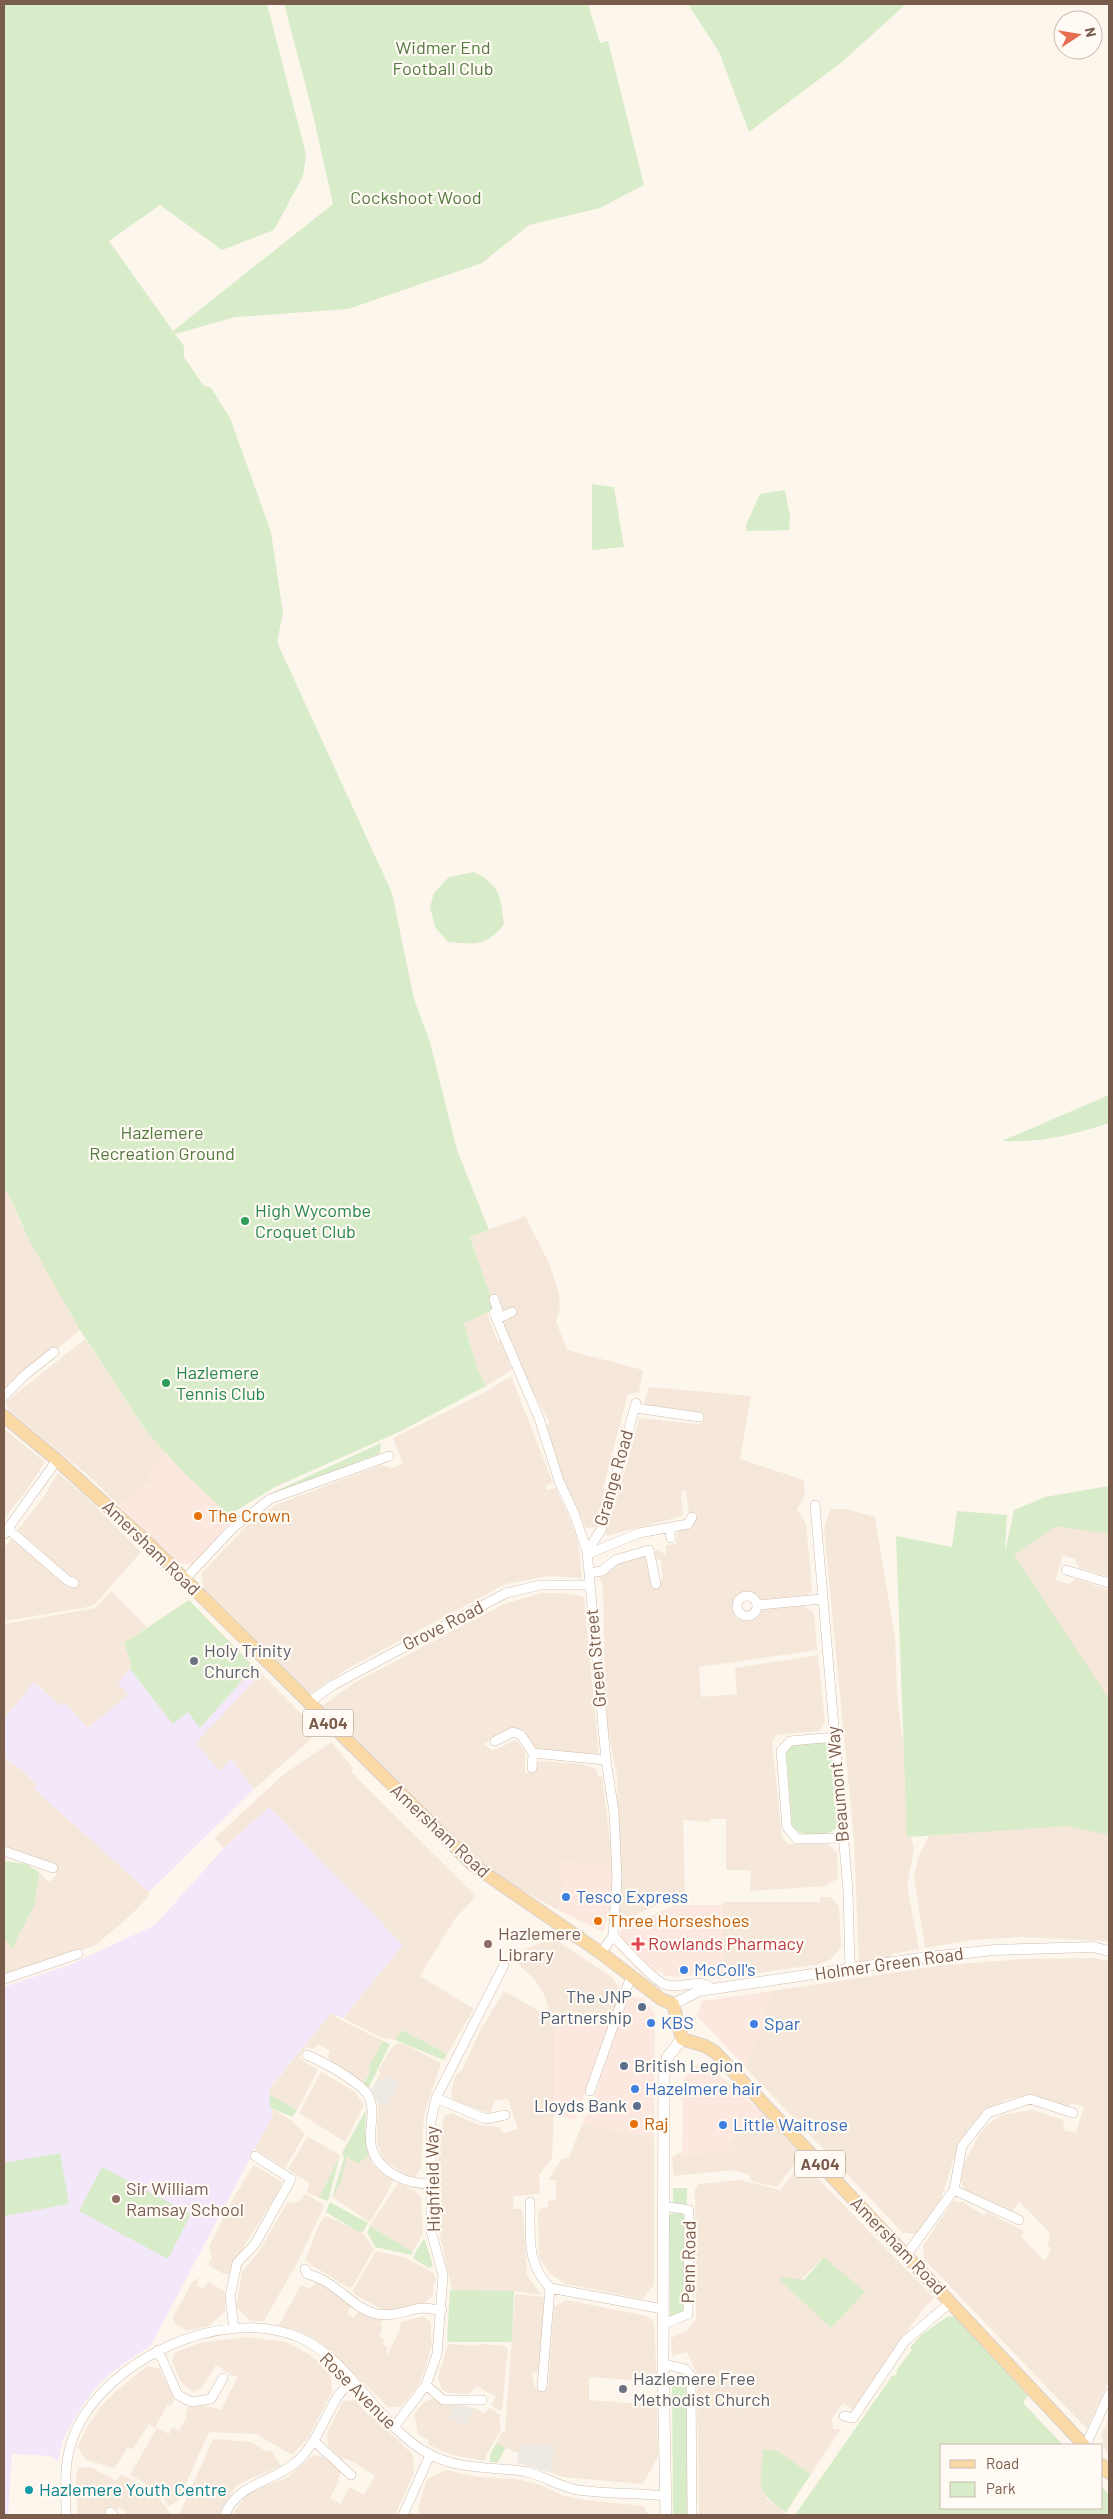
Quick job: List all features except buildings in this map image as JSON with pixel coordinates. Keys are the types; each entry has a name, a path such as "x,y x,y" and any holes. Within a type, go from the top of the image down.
{"main road":[{"name":"Amersham Road","path":"4,1416 57,1460 150,1545 473,1865 601,1953 661,1999 673,2004"},
{"path":"673,2004 682,2039"},
{"name":"Amersham Road","path":"682,2039 706,2046 715,2052 1084,2444"},
{"name":"Penn Road","path":"666,2515 663,2364 664,2075 667,2058 682,2039"}],"street":[{"name":"Green Street","path":"494,1299 498,1311 494,1313 496,1319 539,1418 559,1481 574,1513 588,1552 606,1760 614,1812 617,1879 613,1936"},
{"path":"496,1319 512,1312"},
{"path":"4,1396 25,1374 54,1352"},
{"name":"Grange Road","path":"588,1552 601,1530 636,1406 699,1417"},
{"path":"184,1580 234,1527 270,1499 389,1456"},
{"path":"57,1460 6,1532 67,1580 74,1583"},
{"name":"Beaumont Way","path":"815,1505 848,1892 850,1969"},
{"path":"588,1552 639,1532 688,1524 692,1517"},
{"path":"670,1526 670,1538"},
{"path":"589,1573 602,1572 615,1560 649,1550 656,1584"},
{"path":"1066,1570 1109,1583"},
{"name":"Grove Road","path":"308,1703 333,1685 506,1594 540,1585 590,1585"},
{"path":"758,1605 822,1599"},
{"path":"495,1741 513,1732 521,1735 533,1753 532,1768"},
{"path":"835,1737 790,1741 781,1751 787,1827 797,1839 843,1838"},
{"path":"533,1753 606,1760"},
{"path":"4,1851 53,1868"},
{"path":"601,1953 613,1936 663,1984 675,1987 700,1983 712,1989"},
{"name":"Holmer Green Road","path":"673,2004 699,1991 994,1950 1093,1947 1109,1951"},
{"path":"4,1980 78,1954"},
{"name":"Highfield Way","path":"394,2427 426,2386 437,2354 442,2310 443,2275 431,2231 430,2184 431,2121 436,2098 504,1965"},
{"path":"590,2092 631,1976"},
{"path":"307,2055 358,2085 366,2093 373,2109 371,2144 379,2164 413,2184 430,2184"},
{"path":"436,2098 486,2118 505,2115"},
{"path":"906,2254 954,2190 962,2146 988,2113 1030,2099 1073,2113"},
{"path":"234,2329 230,2296 237,2263 255,2244 290,2184 291,2179 255,2156"},
{"path":"954,2190 1019,2220"},
{"path":"530,2202 531,2255 538,2275 550,2288 664,2310"},
{"name":"Penn Road","path":"664,2206 689,2210 688,2314 664,2324"},
{"path":"305,2270 307,2274 318,2276 340,2289 355,2303 375,2314 396,2315 423,2308 442,2310"},
{"path":"542,2388 550,2288"},
{"path":"844,2416 853,2418 905,2341 951,2302"},
{"name":"Rose Avenue","path":"66,2515 66,2459 74,2434 96,2401 126,2373 158,2350 199,2334 234,2329 274,2331 298,2337 326,2355 352,2380 394,2427 430,2455 471,2468 528,2472 576,2490 666,2496"},
{"path":"158,2350 178,2395 191,2402 211,2399 223,2378"},
{"path":"663,2364 685,2369 691,2376 692,2515"},
{"path":"225,2515 227,2509 246,2489 294,2464 314,2441 336,2398 352,2380"},
{"path":"426,2386 443,2400 482,2400"},
{"path":"1085,2444 1109,2394"},
{"path":"314,2441 351,2475"},
{"path":"403,2515 430,2455"}],"shaded area":[{"path":"4,1189 8,1193 20,1222 80,1330 4,1391"},
{"path":"525,1216 549,1263 559,1294 560,1308 556,1321 567,1350 643,1370 639,1392 628,1394 603,1488 607,1490 597,1527 586,1528 570,1494 566,1494 545,1427 550,1424 532,1390 492,1300 470,1237"},
{"path":"487,1313 498,1342 501,1341 512,1370 486,1386 477,1368 464,1322"},
{"path":"85,1339 146,1431 167,1454 148,1473 153,1479 119,1506 90,1477 8,1409 6,1402"},
{"path":"511,1376 553,1483 545,1486 547,1490 556,1488 578,1541 582,1578 548,1576 506,1584 347,1669 307,1696 204,1590 201,1574 253,1519 278,1504 381,1465 391,1468 403,1464 393,1438 484,1393"},
{"path":"649,1387 751,1396 740,1459 804,1480 805,1495 797,1509 806,1524 812,1589 806,1597 759,1600 752,1594 743,1593 738,1595 732,1607 736,1618 746,1621 755,1618 760,1609 804,1606 814,1613 817,1650 699,1667 701,1697 737,1694 735,1668 818,1655 825,1722 819,1731 776,1735 772,1742 782,1838 789,1844 828,1844 837,1853 838,1878 826,1886 750,1891 751,1870 726,1870 726,1819 711,1819 708,1822 683,1820 685,1893 621,1921 616,1921 621,1875 619,1874 617,1776 606,1718 607,1709 605,1709 603,1587 599,1576 615,1564 644,1555 648,1559 654,1589 659,1588 659,1580 663,1579 661,1560 656,1560 655,1552 658,1550 666,1555 666,1545 676,1544 678,1530 694,1524 697,1513 689,1514 686,1490 681,1492 683,1516 606,1536 606,1532 639,1418 699,1424 703,1422 703,1417 695,1411 683,1414 648,1407 644,1403"},
{"path":"4,1429 45,1462 26,1491 4,1519"},
{"path":"167,1454 233,1519 194,1565 175,1563 119,1506 152,1479 148,1473"},
{"path":"58,1473 84,1495 141,1552 96,1603 88,1607 4,1621 4,1548 45,1495"},
{"path":"830,1509 846,1509 875,1517 895,1637 897,1693 902,1734 906,1748 910,1832 914,1849 907,1885 919,1949 892,1954 891,1960 859,1964 854,1839 824,1529"},
{"path":"1109,1513 1109,1577 1079,1568 1075,1559 1063,1555 1056,1580 1068,1584 1076,1579 1109,1590 1109,1710 1004,1560 1051,1527 1066,1521"},
{"path":"111,1591 147,1627 124,1643 131,1663 128,1672 129,1695 88,1728 64,1702 60,1706 35,1682 4,1719 4,1624 96,1608"},
{"path":"542,1593 562,1593 584,1597 599,1756 533,1749 525,1733 509,1730 484,1744 492,1751 516,1740 525,1751 525,1773 533,1773 534,1765 541,1761 581,1764 596,1769 598,1776 602,1776 613,1866 562,1869 563,1886 558,1910 500,1878 446,1833 321,1707 354,1683 504,1604"},
{"path":"254,1667 261,1673 196,1743 219,1771 231,1759 254,1789 149,1892 34,1789 38,1785 4,1757 4,1719 34,1682 60,1706 64,1702 88,1728 128,1695 118,1683 130,1669 173,1724 188,1711 200,1728"},
{"path":"261,1673 319,1732 254,1789 231,1759 219,1772 195,1743"},
{"path":"332,1742 353,1768 351,1772 476,1896 454,1920 420,1976 474,2009 447,2054 402,2030 395,2040 382,2038 343,2018 403,1945 269,1807 224,1848 215,1838 284,1774"},
{"path":"4,1757 24,1772 38,1786 35,1789 149,1892 148,1897 134,1912 96,1945 4,1976 4,1938 12,1949 35,1904 39,1872 49,1882 57,1875 55,1870 4,1848"},
{"name":"Sir William Ramsay School","path":"269,1807 403,1945 343,2018 331,2013 269,2089 273,2115 151,2345 100,2383 84,2403 63,2439 58,2461 50,2456 12,2454 8,2515 4,2515 4,1987 72,1964 155,1925 224,1848"},
{"path":"1068,1825 1109,1834 1109,1941 1021,1937 972,1940 925,1948 914,1877 918,1857 931,1832"},
{"path":"561,1861 613,1866 611,1905 603,1932 558,1910 563,1886 563,1883 559,1882"},
{"path":"820,1897 830,1897 839,1906 841,1947 831,1959 820,1964 725,1978 723,1902 820,1902"},
{"path":"674,1905 723,1905 725,1978 719,1979 707,1974 674,1977 663,1975 663,1973 654,1970 620,1936 622,1928"},
{"path":"553,1938 612,1977 621,1991 609,2026 588,2023 586,2015 554,2030 555,2088 552,2158 539,2175 540,2194 513,2196 514,2209 521,2209 523,2212 527,2275 541,2295 514,2291 452,2290 437,2222 438,2162 444,2116 451,2113 479,2125 498,2127 504,2133 518,2129 508,2099 495,2100 490,2113 453,2101 451,2094 455,2076 462,2070 480,2031 504,1991 551,2018 544,1994 535,1980 509,1955"},
{"path":"1094,1958 1109,1961 1109,2380 1087,2429 924,2259 923,2246 953,2201 963,2202 984,2216 987,2212 1024,2231 1021,2237 1045,2261 1051,2249 1048,2245 1050,2233 1019,2201 1010,2215 965,2191 961,2181 964,2164 979,2135 986,2126 1001,2115 1032,2110 1063,2120 1065,2131 1076,2132 1084,2107 1073,2103 1067,2107 1041,2098 1026,2096 1009,2099 984,2111 958,2145 941,2199 917,2234 903,2233 745,2067 760,2031 772,1991 945,1965 1023,1959"},
{"path":"772,1991 760,2031 745,2067 697,2016 702,2001"},
{"path":"630,1996 643,1999 655,2014 654,2137 582,2124 599,2086 598,2074"},
{"path":"332,2012 336,2015 335,2017 383,2041 368,2068 371,2070 363,2085 331,2063 328,2057 330,2051 318,2044 313,2049 306,2047 299,2058 318,2070 297,2110 269,2094 268,2091"},
{"path":"586,2015 589,2023 609,2026 575,2120 554,2115 554,2030"},
{"path":"398,2043 404,2044 441,2063 424,2115 421,2168 414,2179 384,2161 377,2143 378,2103 386,2107 386,2076 383,2082 377,2079 381,2072 378,2071 392,2047"},
{"path":"706,2064 764,2114 747,2123 729,2140 736,2149 682,2156 683,2079 697,2065"},
{"path":"321,2072 354,2091 364,2105 345,2142 299,2113"},
{"path":"386,2076 400,2084 385,2107 378,2103 371,2090 377,2079 383,2082"},
{"path":"271,2108 292,2121 305,2134 285,2168 255,2149 273,2115"},
{"path":"764,2114 802,2156 778,2187 751,2181 749,2175 733,2170 674,2176 672,2158 678,2153 735,2150 728,2142 747,2123"},
{"path":"582,2124 654,2137 654,2285 642,2299 566,2284 550,2274 539,2257 538,2214 540,2209 548,2207 548,2201 556,2199 556,2180 548,2180 562,2158 569,2158"},
{"path":"307,2137 340,2155 319,2198 307,2192 309,2183 288,2169"},
{"path":"369,2154 372,2163 378,2170 394,2180 371,2221 368,2221 332,2197 341,2182 347,2157 360,2161"},
{"path":"802,2162 934,2298 923,2309 853,2410 843,2403 831,2420 834,2429 841,2429 811,2474 776,2450 766,2499 786,2512 784,2515 699,2515 697,2374 687,2352 672,2356 671,2338 687,2330 696,2320 695,2189 699,2184 740,2180 780,2190","holes":["824,2257 831,2328 801,2280"]},
{"path":"254,2165 282,2182 280,2185 282,2186 235,2261 230,2274 224,2274 208,2265 212,2258 209,2246 235,2195"},
{"path":"398,2183 414,2190 421,2197 423,2233 413,2252 370,2226"},
{"path":"306,2194 324,2207 297,2263 264,2321 251,2321 236,2307 242,2272 260,2250 287,2203 298,2202"},
{"path":"326,2216 363,2233 374,2249 352,2287 349,2288 305,2261 320,2222"},
{"path":"376,2251 404,2257 432,2272 436,2281 433,2286 433,2295 425,2303 392,2311 381,2309 354,2294 353,2290"},
{"path":"200,2278 196,2285 203,2289 208,2281 225,2292 225,2311 209,2326 187,2331 174,2323 173,2317 192,2282"},
{"path":"318,2282 323,2283 352,2305 347,2314 354,2318 359,2310 382,2320 380,2325 383,2327 379,2336 385,2341 383,2344 388,2348 386,2352 388,2354 400,2329 401,2322 424,2316 431,2323 431,2341 433,2341 425,2370 419,2384 401,2407 388,2407 340,2359 319,2342 303,2333 279,2325 301,2285 309,2289"},
{"path":"515,2294 545,2297 539,2372 531,2373 536,2389 544,2391 548,2387 554,2307 566,2300 647,2316 654,2322 657,2382 589,2377 589,2400 657,2405 658,2456 643,2484 562,2477 552,2473 554,2446 522,2444 518,2453 496,2444 502,2431 505,2433"},
{"path":"245,2337 286,2342 305,2352 320,2362 321,2366 331,2376 332,2392 308,2438 292,2455 256,2434 209,2432 178,2501 168,2506 158,2490 130,2475 157,2428 169,2434 172,2427 179,2431 187,2417 185,2413 189,2406 199,2404 221,2410 238,2377 232,2376 216,2365 202,2387 192,2392 181,2382 172,2362 175,2352 200,2343"},
{"path":"448,2344 505,2346 508,2349 502,2409 500,2411 491,2405 496,2397 477,2386 469,2394 448,2393 442,2390 438,2378"},
{"path":"147,2366 159,2368 173,2396 174,2400 171,2406 167,2405 155,2428 149,2424 133,2449 127,2448 115,2468 86,2460 77,2447 86,2429 99,2409 114,2393"},
{"path":"435,2398 455,2404 454,2419 465,2425 475,2408 484,2413 489,2408 501,2415 499,2418 501,2430 486,2455 485,2461 461,2457 442,2451 429,2445 428,2440 418,2434 414,2414 424,2402"},
{"path":"355,2400 368,2415 373,2416 413,2455 414,2473 395,2515 232,2515 244,2498 251,2492 288,2477 313,2455 328,2458 341,2471 338,2479 340,2480 330,2498 340,2504 350,2487 364,2495 375,2476 352,2461 341,2458 328,2446 327,2434 343,2401"},
{"path":"455,2404 475,2408 465,2425 449,2418"},
{"path":"1109,2417 1109,2454 1103,2447 1102,2434"},
{"path":"213,2439 251,2442 267,2452 271,2450 281,2466 235,2487 218,2515 179,2515"},
{"path":"522,2444 554,2446 552,2473 517,2463 518,2453"},
{"path":"78,2467 92,2468 116,2481 121,2474 156,2493 171,2515 125,2515 126,2511 120,2508 116,2510 108,2507 106,2512 111,2515 78,2515 75,2484"},
{"path":"446,2470 478,2477 516,2479 538,2484 564,2496 584,2500 644,2506 648,2515 421,2515 418,2508 427,2479"}],"green space":[{"path":"4,4 267,4 306,154 303,176 274,230 222,250 160,205 109,241 173,331 333,204 311,106 284,4 588,4 600,43 608,41 644,185 600,208 529,225 482,263 348,309 235,317 175,334 184,346 184,357 203,385 211,388 230,418 271,532 283,613 277,642 392,893 414,999 430,1042 457,1150 489,1230 470,1237 495,1309 464,1323 477,1368 486,1386 401,1431 275,1487 229,1515 185,1474 146,1431 80,1330 28,1238 8,1193 4,1189"},
{"path":"688,4 906,4 842,62 749,132 719,52"},
{"path":"592,484 614,487 624,547 592,550"},
{"path":"785,490 790,517 789,530 746,531 746,525 760,494"},
{"path":"474,872 490,882 498,892 504,924 492,937 480,942 448,942 435,927 430,907 434,893 449,877"},
{"path":"1109,1095 1109,1123 1057,1137 1030,1141 1002,1141"},
{"path":"381,1443 380,1453 269,1498 267,1495"},
{"path":"1109,1486 1109,1534 1056,1526 1014,1555 1109,1699 1109,1835 1068,1826 907,1837 896,1536 952,1547 957,1511 1007,1515 1005,1553 1014,1510 1045,1497"},
{"path":"189,1600 254,1667 200,1728 188,1712 173,1724 130,1669 131,1663 124,1643"},
{"path":"824,1741 829,1744 832,1753 840,1823 830,1832 815,1835 807,1834 795,1829 792,1824 786,1750 789,1745"},
{"path":"4,1861 26,1864 39,1872 35,1904 12,1949 4,1938"},
{"path":"402,2030 447,2054 444,2060 395,2040"},
{"path":"383,2041 390,2044 368,2089 363,2085 371,2070 368,2068"},
{"path":"269,2094 297,2110 292,2117 271,2108"},
{"path":"366,2110 365,2132 369,2154 358,2164 347,2157 341,2182 332,2197 344,2158 342,2153"},
{"path":"60,2153 69,2204 4,2216 4,2163"},
{"path":"340,2155 328,2201 319,2198"},
{"path":"102,2167 191,2214 168,2259 79,2211"},
{"path":"673,2188 687,2188 687,2204 673,2204"},
{"path":"330,2202 368,2223 363,2232 357,2231 326,2212"},
{"path":"682,2213 688,2218 686,2317 677,2324 670,2319 669,2218 671,2214"},
{"path":"370,2226 413,2252 411,2255 375,2247 367,2232"},
{"path":"423,2240 425,2240 433,2266 429,2268 414,2259 414,2255"},
{"path":"824,2257 865,2292 831,2328 779,2279 784,2277 804,2280"},
{"path":"450,2290 514,2291 512,2342 449,2342 447,2339"},
{"path":"948,2316 957,2318 1019,2385 1028,2396 1023,2403 1062,2444 940,2444 940,2509 1103,2509 1103,2488 1109,2495 1109,2515 795,2515 892,2376 896,2375 898,2368 912,2350 910,2348 921,2335"},
{"path":"680,2372 685,2373 688,2379 690,2515 673,2515 672,2378"},
{"path":"496,2444 506,2447 498,2462 490,2462 490,2455"},
{"path":"763,2450 776,2450 811,2474 786,2512 768,2498 761,2487"}],"place":[{"name":"High Wycombe Croquet Club","path":"245,1221"},
{"name":"Hazlemere Tennis Club","path":"166,1383"},
{"name":"The Crown","path":"198,1516"},
{"name":"Holy Trinity Church","path":"194,1661"},
{"name":"Tesco Express","path":"566,1897"},
{"name":"Three Horseshoes","path":"598,1921"},
{"name":"Hazlemere Library","path":"488,1944"},
{"name":"Rowlands Pharmacy","path":"638,1944"},
{"name":"McColl's","path":"684,1970"},
{"name":"The JNP Partnership","path":"642,2007"},
{"name":"KBS","path":"651,2023"},
{"name":"Spar","path":"754,2024"},
{"name":"British Legion","path":"624,2066"},
{"name":"Hazelmere hair","path":"635,2089"},
{"name":"Lloyds Bank","path":"637,2106"},
{"name":"Raj","path":"634,2124"},
{"name":"Little Waitrose","path":"723,2125"},
{"name":"Sir William Ramsay School","path":"116,2199"},
{"name":"Hazlemere Free Methodist Church","path":"623,2389"},
{"name":"Hazlemere Youth Centre","path":"29,2490"}],"park label":[{"name":"Widmer End Football Club","path":"443,58"},
{"name":"Cockshoot Wood","path":"416,198"},
{"name":"Hazlemere Recreation Ground","path":"162,1143"}]}
